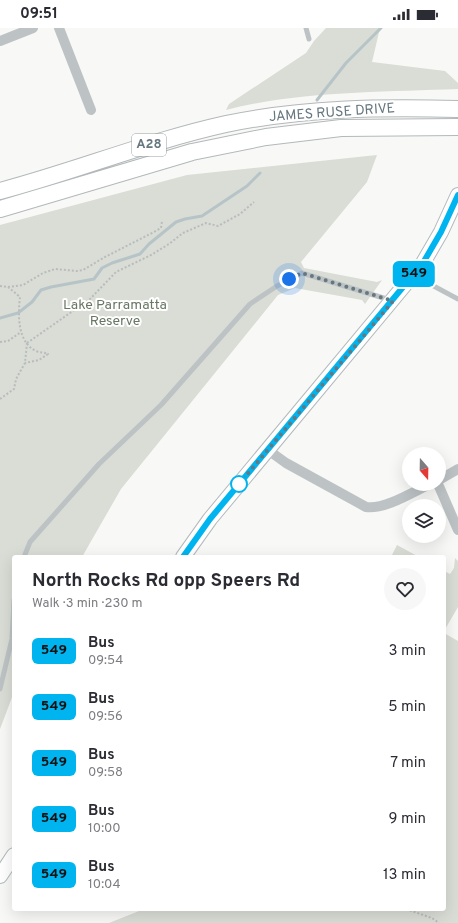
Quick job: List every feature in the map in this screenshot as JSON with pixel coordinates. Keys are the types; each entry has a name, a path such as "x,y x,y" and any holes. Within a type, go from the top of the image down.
{"highway":[{"name":"JAMES RUSE DRIVE","path":"0,191 188,134 260,118 339,110 458,109"},
{"name":"JAMES RUSE DRIVE","path":"0,209 192,152 266,137 341,128 456,127"}],"main road":[{"path":"184,555 203,528 423,263 441,232 458,194"},
{"path":"0,876 12,858"}],"street":[{"path":"0,41 33,28"},
{"path":"59,28 91,110"},
{"path":"268,450 354,501 369,507 384,505 415,491"},
{"path":"446,476 458,469"},
{"path":"441,491 458,530"}],"lane":[{"path":"306,28 309,39"},
{"path":"25,555 30,542 99,464 161,405 250,304 267,292 302,273 393,301"},
{"path":"413,275 458,299"},
{"path":"0,689 12,639"}],"path":[{"path":"0,399 14,389 16,379 25,363 27,343 90,299 116,272 157,252 183,233 206,223 218,226 240,214 254,202"},
{"path":"0,286 8,287 23,285 43,273 55,269 77,271 83,270 161,228 162,221"},
{"path":"8,287 20,297 18,312 21,332 27,343 36,352 48,354 37,361 25,363"},
{"path":"0,342 8,341 21,332"},
{"path":"412,911 432,918 439,923"}],"green space":[{"path":"326,28 380,28 372,62 445,71 458,83 458,89 312,96 282,99 226,110 229,104 306,53 314,41"},
{"name":"Lake Parramatta Reserve","path":"377,155 367,182 301,262 304,268 377,282 382,280 365,304 362,300 295,288 278,295 121,489 83,555 12,555 12,697 0,729 0,225 187,175"},
{"path":"397,545 415,555 392,555"},
{"path":"455,558 458,561 458,607 446,628 446,572 450,574 454,568"},
{"path":"446,634 458,641 458,923 109,923 139,911 446,911"}],"waterway":[{"path":"317,100 346,63 381,28"},
{"path":"0,318 18,313 32,302 41,290 94,279 102,268 112,263 140,254 149,244 176,222 202,216 247,186 260,173"}],"bus line":[{"name":"549","path":"184,555 210,519 393,301 423,263 441,232 458,195"}],"route":[{"path":"239,484 393,301 302,273 289,279"}]}
